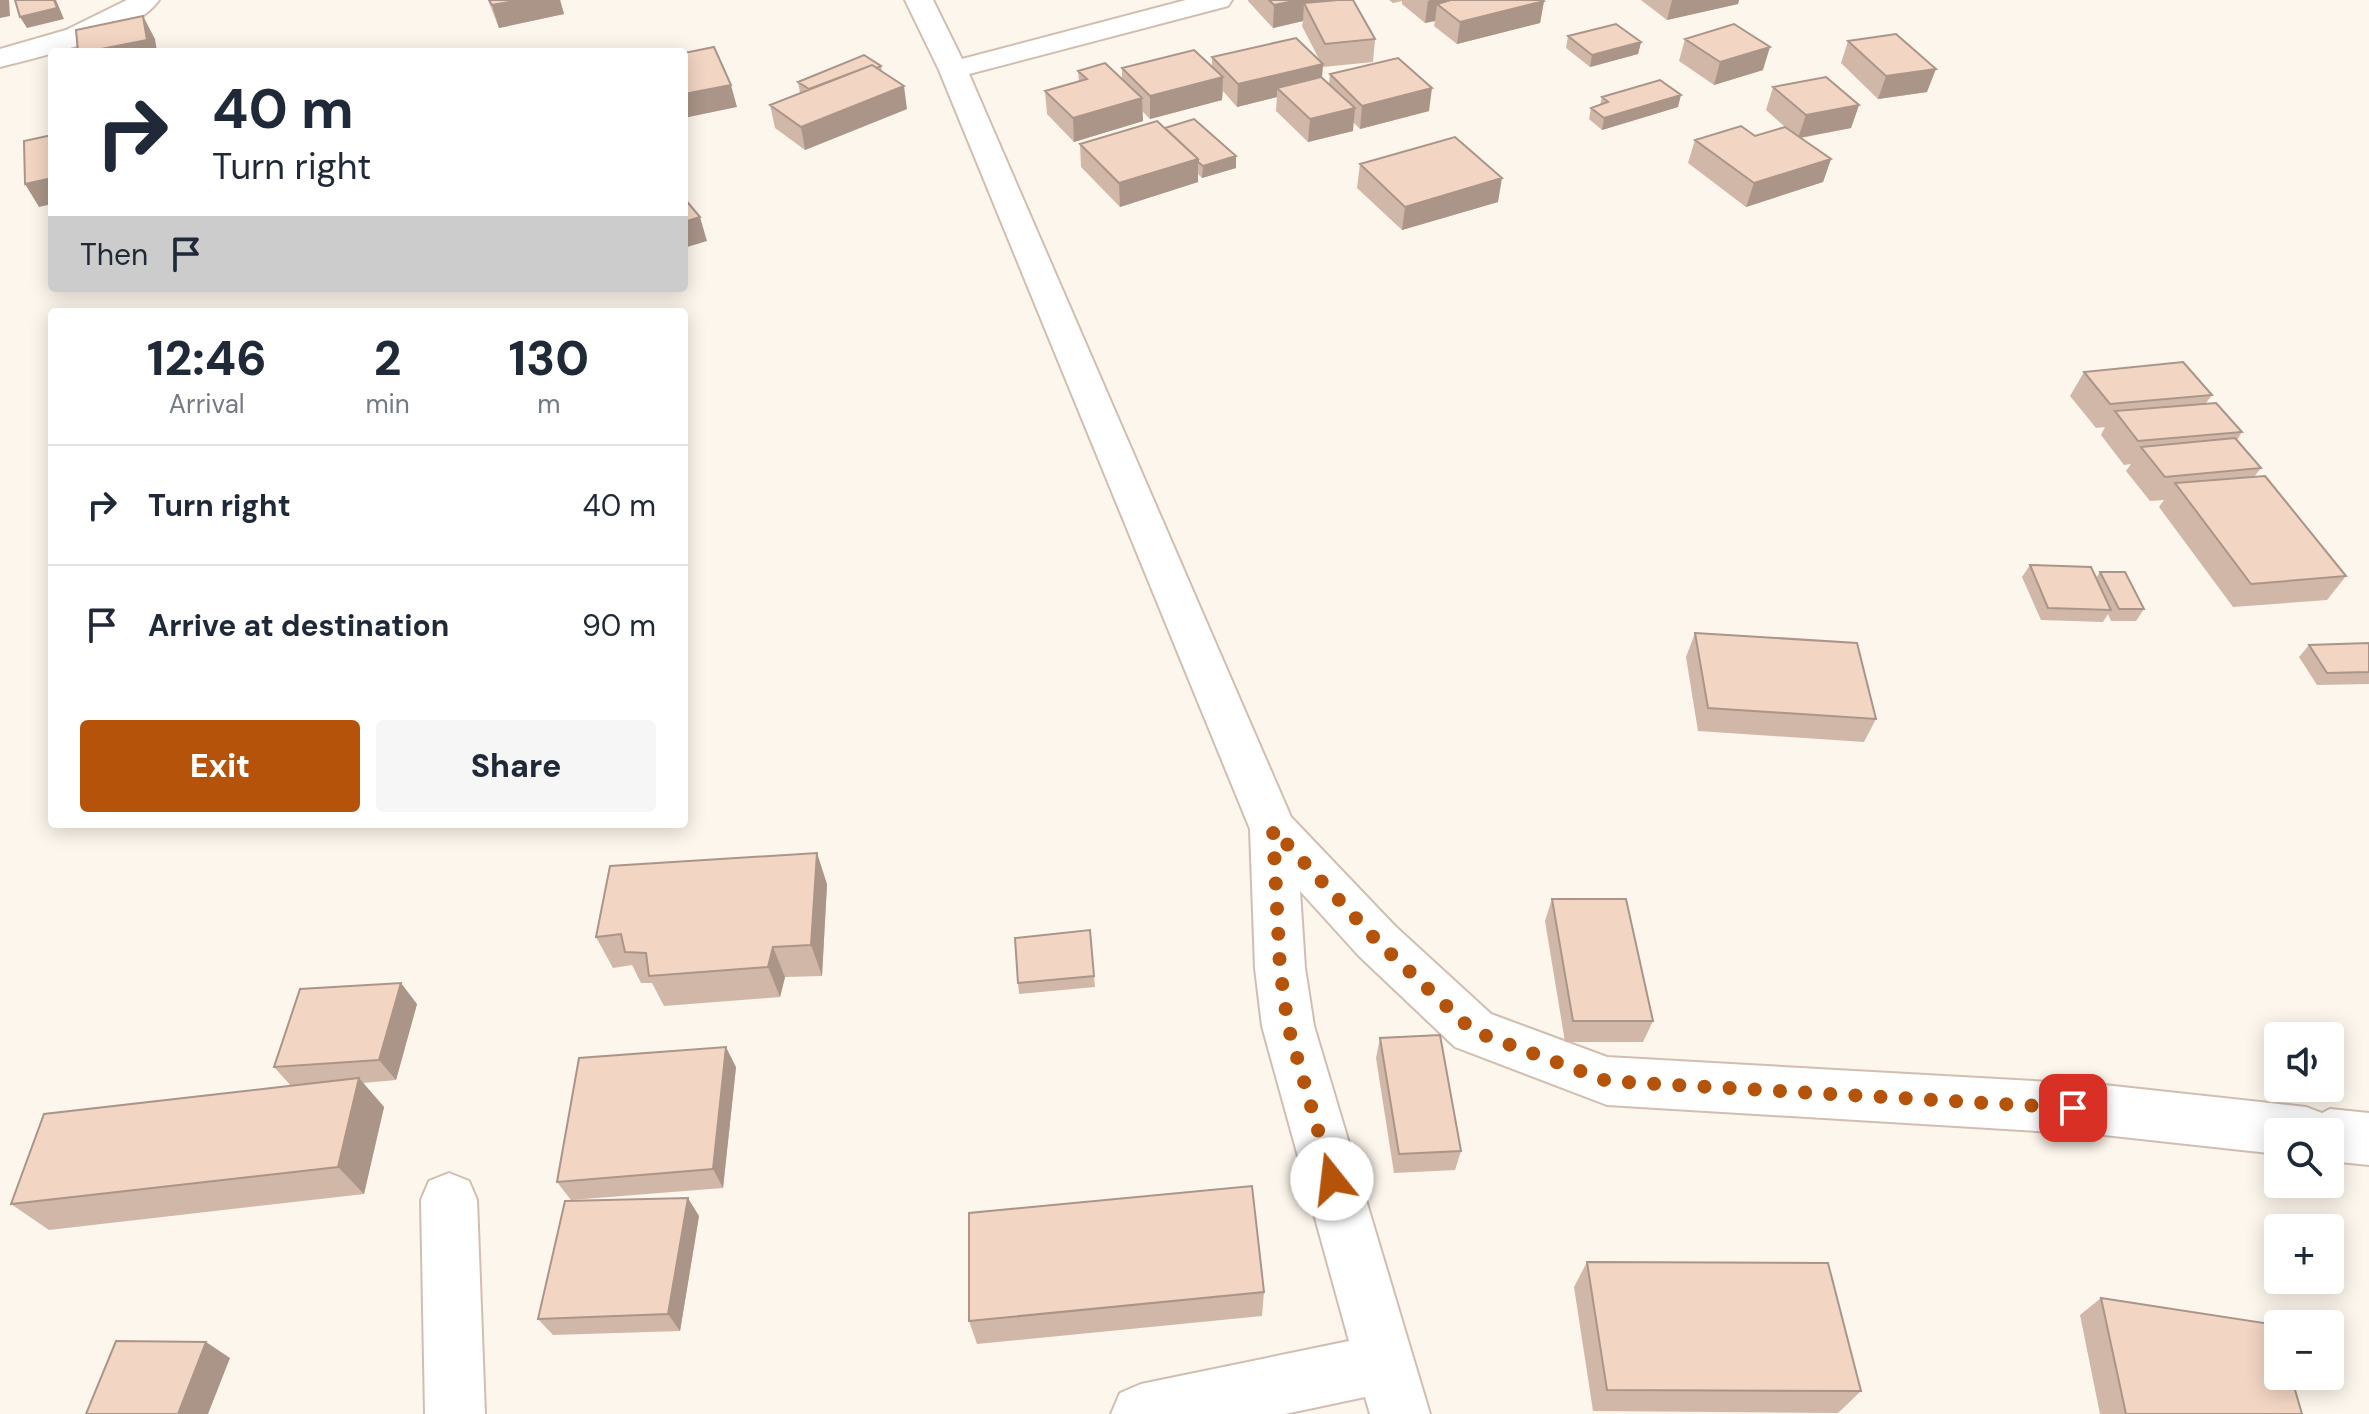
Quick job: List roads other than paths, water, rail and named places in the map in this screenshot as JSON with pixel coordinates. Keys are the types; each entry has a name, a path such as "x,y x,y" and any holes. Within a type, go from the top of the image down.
{"street":[{"path":"0,58 65,42 123,16 145,0"},
{"path":"919,0 953,70 1273,829 1280,968 1288,1026 1392,1388 1141,1414"},
{"path":"953,70 1218,0"},
{"path":"1273,829 1377,941 1473,1031 1607,1081 2104,1110 2264,1127"},
{"path":"2344,1136 2369,1139"},
{"path":"449,1200 455,1414"}]}
